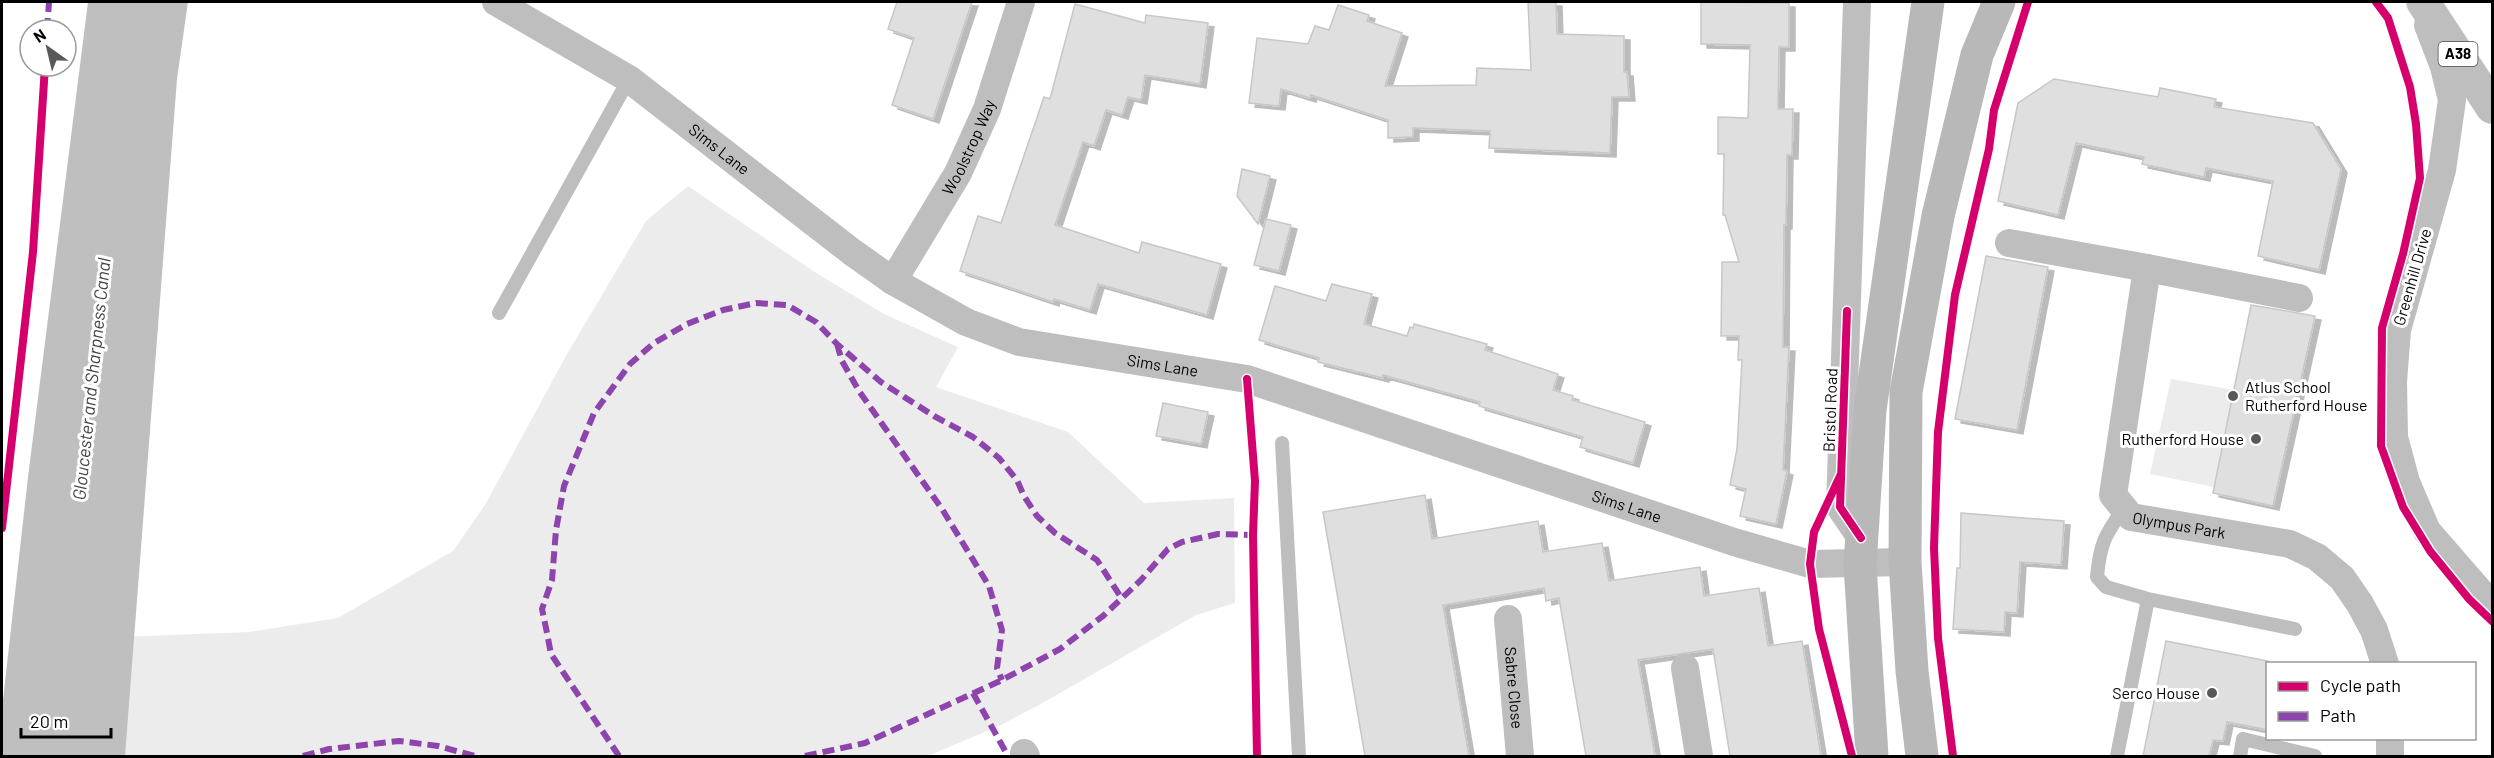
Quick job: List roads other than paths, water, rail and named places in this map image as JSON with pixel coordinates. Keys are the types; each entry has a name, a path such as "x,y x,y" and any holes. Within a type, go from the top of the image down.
{"highway":[{"name":"A38","path":"2421,2 2493,107"}],"main road":[{"path":"1872,756 1860,552 1870,410 1928,2"},
{"path":"1911,127 1949,2"},
{"path":"1921,754 1912,671 1905,562 1906,392 1938,216 1977,55 1999,2"}],"street":[{"name":"Sims Lane","path":"496,2 629,79 852,252 893,281 966,322 1018,342 1247,379 1734,542 1810,564 1860,552 1905,562"},
{"name":"Woolstrop Way","path":"893,281 958,173 982,120 1011,38 1021,2"},
{"name":"Bristol Road","path":"1857,2 1840,507 1860,552"},
{"name":"Greenhill Drive","path":"2421,2 2445,67 2452,100 2442,170 2397,330 2393,382 2394,437 2406,482 2427,531 2480,592 2493,601"},
{"path":"2008,243 2299,298"},
{"name":"Olympus Park","path":"2147,268 2113,495 2132,518 2290,544 2318,557 2342,578 2360,604 2374,630 2385,662"},
{"name":"Sabre Close","path":"1508,619 1520,756"},
{"path":"1684,668 1699,756"},
{"path":"2390,740 2390,756"}],"lane":[{"path":"499,313 629,79"},
{"path":"1282,443 1299,756"},
{"path":"2124,508 2104,536 2097,577 2106,587 2148,599 2295,629"},
{"path":"2117,756 2148,599"},
{"path":"2240,756 2243,739 2315,756"}],"water":[{"name":"Gloucester and Sharpness Canal","path":"88,2 188,2 177,79 125,756 2,756 2,709 28,477"}],"place":[{"name":"Atlus School Rutherford House","path":"2233,396"},
{"name":"Rutherford House","path":"2256,439"},
{"name":"Serco House","path":"2212,693"}]}
